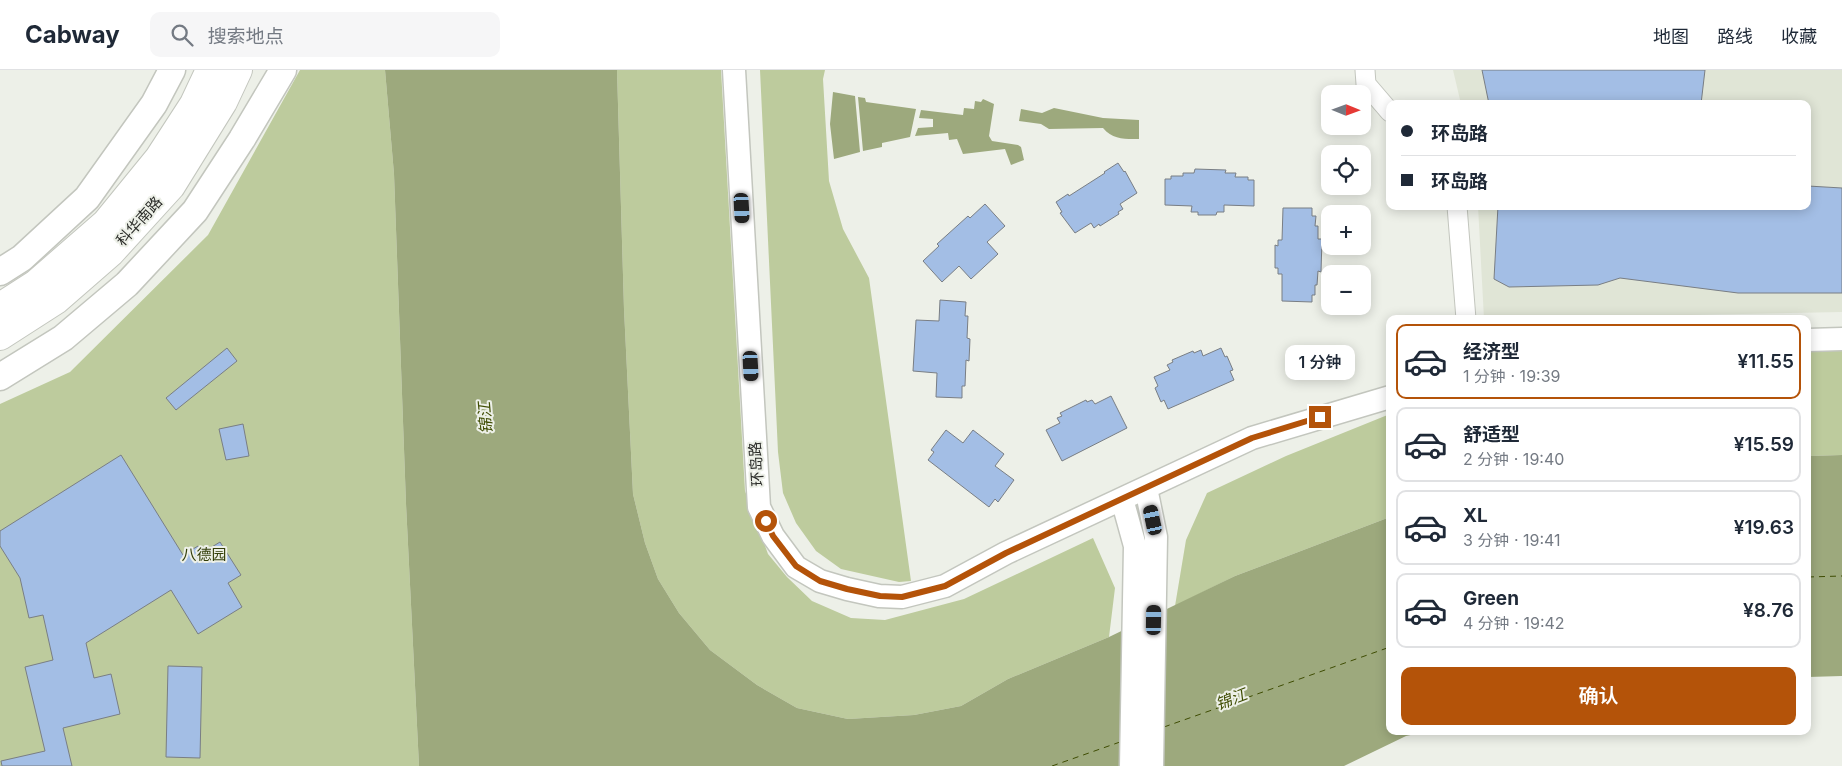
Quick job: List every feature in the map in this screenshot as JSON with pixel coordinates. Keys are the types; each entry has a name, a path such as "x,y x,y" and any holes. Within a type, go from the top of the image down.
{"highway":[{"name":"科华南路","path":"0,307 36,284 106,223 159,158 194,104 210,70"},
{"name":"科华南路","path":"0,336 56,300 110,253 171,186 223,102 238,70"}],"main road":[{"path":"0,272 22,258 87,198 154,104 172,70"},
{"path":"0,377 63,338 134,278 195,210 242,139 283,70"}],"street":[{"name":"环岛路","path":"734,70 759,507 773,536 796,566 820,581 880,596 902,597 945,586 1006,553 1252,438 1386,398"},
{"path":"1365,70 1366,84 1386,107"},
{"path":"1457,210 1466,315"},
{"path":"1811,340 1842,339"},
{"path":"1146,488 1156,537 1152,766"},
{"path":"1122,499 1135,546 1131,766"}],"shaded area":[{"path":"1453,70 1842,70 1842,312 1691,315 1484,315 1478,210 1811,210 1811,100 1460,100"}],"green space":[{"name":"八德园","path":"300,70 385,70 394,174 406,504 419,766 0,766 0,404 70,372 208,235"},
{"path":"617,70 721,70 745,491 768,554 787,577 812,601 851,618 885,620 964,599 1093,538 1115,588 1109,637 1008,679 961,706 914,715 848,719 797,708 757,685 710,650 679,613 658,579 645,543 633,494 624,309"},
{"path":"760,70 825,70 823,79 829,181 843,229 869,278 911,581 899,582 841,569 816,551 796,523 783,493 778,452"},
{"path":"1811,350 1842,351 1842,455 1811,456"},
{"path":"1386,416 1386,519 1235,576 1175,606 1186,540 1207,493 1286,456"}],"water":[{"name":"锦江","path":"385,70 617,70 624,309 633,494 645,543 658,579 679,613 710,650 757,685 797,708 848,719 914,715 961,706 1008,679 1109,637 1235,576 1386,519 1386,735 1411,735 1344,766 419,766 406,504 394,174"},
{"path":"833,92 855,96 860,152 834,159 830,124"},
{"path":"858,97 865,98 866,102 916,109 910,137 882,143 882,147 863,151"},
{"path":"983,99 994,104 989,136 992,141 1018,145 1021,147 1024,160 1011,165 1005,149 963,154 957,139 949,140 948,133 915,136 918,128 933,127 933,119 919,118 921,110 963,115 964,108 974,109 975,101 981,102"},
{"path":"1054,108 1103,118 1139,120 1139,139 1115,137 1103,128 1049,129 1041,124 1019,121 1021,109 1042,113"},
{"path":"1842,455 1842,676 1811,677 1811,456"}],"building":[{"path":"1482,70 1705,70 1701,100 1488,100"},
{"path":"1118,163 1125,171 1137,193 1120,204 1123,209 1118,212 1119,214 1100,226 1099,224 1094,228 1091,223 1075,233 1060,213 1062,212 1056,202 1068,194 1069,196"},
{"path":"1195,169 1226,170 1225,173 1236,173 1235,177 1248,177 1248,180 1254,180 1254,206 1224,205 1224,212 1217,212 1216,215 1198,215 1198,212 1191,212 1192,206 1165,205 1165,179 1171,179 1171,176 1183,176 1183,173 1194,173"},
{"path":"1811,186 1842,188 1842,293 1738,293 1620,278 1598,285 1509,287 1494,279 1498,210 1811,210"},
{"path":"985,204 1005,226 987,242 998,254 971,279 959,266 942,282 923,261 939,246 937,244 968,216 970,218"},
{"path":"1283,208 1312,208 1312,216 1316,216 1315,226 1318,226 1318,239 1321,239 1322,255 1321,272 1318,271 1317,285 1315,285 1315,295 1312,295 1312,302 1282,301 1282,274 1278,274 1278,268 1275,268 1275,245 1278,246 1278,240 1282,240"},
{"path":"940,300 966,302 965,316 968,316 967,338 970,339 969,361 966,360 965,386 962,386 962,398 936,397 937,373 913,371 916,320 939,321"},
{"path":"227,348 237,361 176,410 166,398"},
{"path":"1221,348 1233,370 1230,371 1234,380 1168,409 1164,400 1161,402 1155,388 1158,386 1154,377 1170,370 1167,365 1173,362 1172,360 1193,351 1194,353 1201,350 1203,356"},
{"path":"1111,396 1127,428 1062,461 1046,430 1060,423 1057,418 1062,416 1060,413 1086,400 1087,402 1092,400 1095,404"},
{"path":"243,424 249,456 226,460 219,429"},
{"path":"946,430 963,443 973,430 1004,454 995,466 1014,480 998,502 995,499 989,507 928,460 934,452 931,450"},
{"path":"121,455 183,555 198,546 202,553 220,542 241,575 228,583 242,607 198,634 171,590 86,643 94,678 111,674 120,714 63,728 72,766 2,766 1,761 45,751 25,667 53,660 43,615 29,618 20,578 0,546 0,531"},
{"path":"168,666 202,667 200,758 166,757"}],"ferry route":[{"path":"1811,577 1842,576"},
{"path":"1164,727 1386,648"},
{"path":"1052,766 1120,742"}],"route":[{"path":"766,521 773,536 796,566 820,581 880,596 902,597 945,586 1006,553 1252,438 1320,417"}]}
